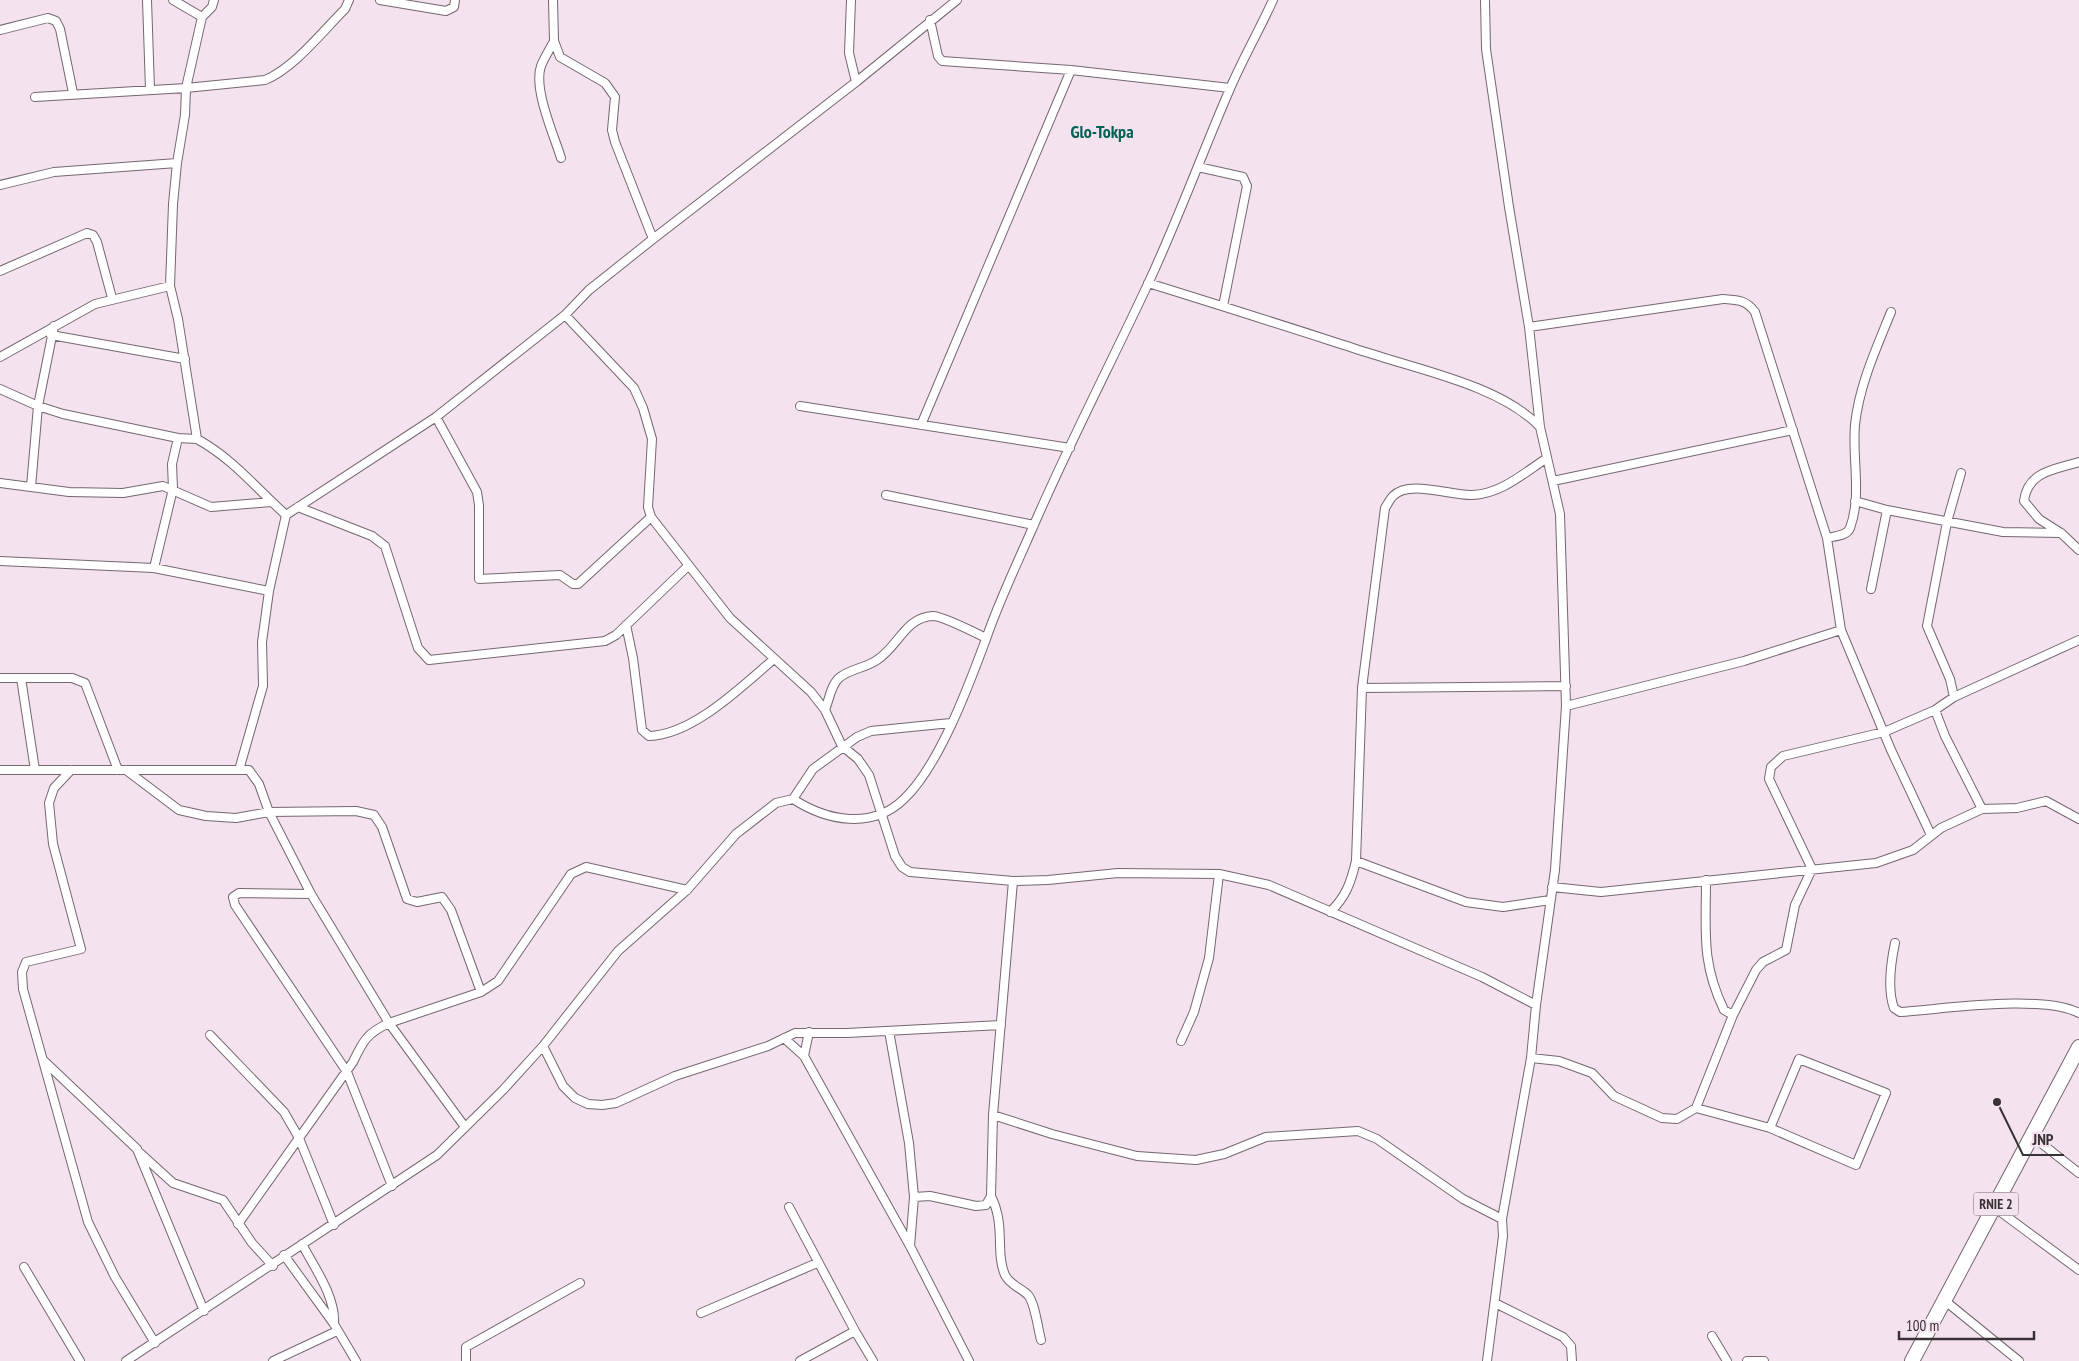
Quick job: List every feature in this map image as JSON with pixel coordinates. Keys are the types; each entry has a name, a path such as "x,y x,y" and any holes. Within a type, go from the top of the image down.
{"highway":[{"name":"RNIE 2","path":"1912,1361 2079,1047"}],"street":[{"path":"147,0 150,89"},
{"path":"173,0 202,17"},
{"path":"197,439 185,359 170,286 177,163 185,115 186,88 202,17 212,7 214,0"},
{"path":"34,97 73,93 186,88 265,80 274,76 345,9 349,0"},
{"path":"380,0 446,11 454,7 455,0"},
{"path":"553,0 551,17 554,41 560,57 605,83 609,86 615,97 612,130 614,142 653,239"},
{"path":"851,0 849,53 856,82"},
{"path":"239,770 263,686 262,642 269,591 286,515 436,417 565,315 589,290 856,82 957,0"},
{"path":"793,799 810,810 848,820 868,819 883,814 903,801 924,777 974,672 986,638 1034,525 1148,283 1230,88 1273,0"},
{"path":"1485,0 1486,49 1529,327 1540,428 1560,514 1566,686 1552,887 1531,1058 1502,1219 1495,1303 1487,1361"},
{"path":"0,30 48,18 56,21 60,29 73,93"},
{"path":"930,20 938,56 942,61 1071,70 1230,88"},
{"path":"554,41 541,66 539,76 540,90 561,158"},
{"path":"921,425 1071,70"},
{"path":"0,186 54,172 177,163"},
{"path":"1198,167 1243,177 1247,186 1223,306"},
{"path":"0,271 87,233 93,235 97,242 112,298"},
{"path":"1148,283 1438,374 1519,408 1540,428"},
{"path":"0,357 95,304 112,298 170,286"},
{"path":"1529,327 1723,299 1741,300 1748,304 1755,312 1827,538 1841,630 1884,732 1931,835"},
{"path":"1827,538 1846,534 1850,529 1855,502 1855,425 1866,374 1891,312"},
{"path":"565,315 634,388 637,395 652,439 648,508 651,517 730,618 811,692 825,710 842,746 858,759 869,775 895,856 902,867 910,872 1013,881 1048,880 1118,873 1219,874 1269,885 1482,978 1536,1005"},
{"path":"31,487 38,406 54,326"},
{"path":"51,335 185,359"},
{"path":"0,389 38,406 63,414 178,438 197,439 217,450 235,464 286,515"},
{"path":"800,406 1070,448"},
{"path":"436,417 477,492 479,505 479,579 560,574 573,584 578,584 651,517"},
{"path":"1553,481 1793,430"},
{"path":"154,568 172,489 172,464 178,438"},
{"path":"1330,912 1342,901 1350,885 1356,861 1362,688 1385,508 1393,495 1402,490 1420,489 1472,495 1492,491 1501,488 1547,458"},
{"path":"2079,462 2038,476 2028,483 2024,501 2027,507 2039,519 2061,533 2079,550"},
{"path":"1954,697 1950,679 1927,626 1947,522 1961,473"},
{"path":"0,483 69,492 122,493 163,486 211,507 271,502"},
{"path":"886,495 1034,525"},
{"path":"1855,502 2003,532 2061,533"},
{"path":"298,507 372,536 385,546 418,648 429,660 605,641 616,635 688,566"},
{"path":"1871,588 1887,510"},
{"path":"0,561 154,568 269,591"},
{"path":"825,710 834,684 839,678 876,661 885,654 909,624 920,619 934,616 986,638"},
{"path":"626,625 633,658 642,730 649,736 661,736 698,719 774,659"},
{"path":"1566,706 1744,661 1841,630"},
{"path":"1812,870 1769,779 1771,767 1783,756 1884,732 1935,710 1954,697 2079,640"},
{"path":"0,678 72,678 85,683 122,770 178,810 187,813 236,818 269,812 356,811 374,815 382,827 407,899 417,902 442,897 451,910 481,992"},
{"path":"21,678 34,770"},
{"path":"1362,688 1566,686"},
{"path":"1935,710 1945,736 1982,809"},
{"path":"126,1361 437,1155 543,1046 618,951 687,890 736,834 776,803 793,799 813,769 842,746 871,731 951,722"},
{"path":"0,770 249,770 255,776 269,812 311,894 389,1023 465,1127"},
{"path":"71,770 54,788 49,803 53,844 81,949 26,962 22,972 22,990 88,1222 115,1277 155,1343"},
{"path":"1552,887 1601,892 1876,863 1892,859 1913,850 1941,828 1982,809 2017,808 2046,801 2079,819"},
{"path":"1356,861 1466,902 1503,906 1550,900"},
{"path":"238,1224 347,1072 364,1039 376,1029 389,1023 481,992 505,973 571,874 586,867 687,890"},
{"path":"1531,1058 1559,1061 1592,1073 1614,1096 1662,1118 1677,1119 1696,1108 1733,1015 1756,970 1763,962 1786,950 1795,905 1812,870"},
{"path":"1181,1041 1194,1012 1209,958 1219,874"},
{"path":"1706,880 1705,932 1707,965 1724,1010 1733,1015"},
{"path":"914,1197 930,1196 976,1206 986,1205 991,1196 993,1115 1013,881"},
{"path":"311,894 239,893 233,897 235,905 347,1072 392,1186"},
{"path":"1895,943 1891,960 1891,1000 1894,1008 1900,1012 2042,1004 2079,1013"},
{"path":"543,1046 562,1086 575,1098 588,1104 602,1105 616,1103 675,1076 768,1046 794,1033 889,1031 1001,1025"},
{"path":"889,1031 909,1143 914,1197 910,1246"},
{"path":"804,1056 809,1032"},
{"path":"210,1035 284,1112 299,1138 334,1225"},
{"path":"784,1038 804,1056 910,1246 969,1361"},
{"path":"1696,1108 1770,1128 1856,1165 1886,1093 1799,1059 1770,1128"},
{"path":"42,1060 173,1183 223,1200 232,1210 238,1224 252,1243 272,1266"},
{"path":"993,1115 1052,1134 1137,1156 1196,1160 1224,1154 1266,1137 1358,1132 1377,1139 1463,1199 1502,1219"},
{"path":"2032,1136 2079,1173"},
{"path":"136,1149 204,1311"},
{"path":"991,1196 998,1209 1001,1224 1005,1274 1010,1282 1030,1297 1041,1340"},
{"path":"1994,1206 2079,1270"},
{"path":"789,1207 817,1263 873,1361"},
{"path":"302,1244 323,1283 335,1313 335,1327"},
{"path":"284,1255 335,1327 356,1361"},
{"path":"702,1313 817,1263"},
{"path":"24,1267 80,1361"},
{"path":"466,1361 466,1346 580,1283"},
{"path":"1944,1300 2019,1361"},
{"path":"1495,1303 1563,1337 1571,1346 1572,1361"},
{"path":"273,1361 335,1327"},
{"path":"800,1361 855,1331"},
{"path":"1712,1336 1727,1361"},
{"path":"1748,1361 1764,1361"}],"place":[{"name":"JNP","path":"1997,1102"}],"district":[{"name":"Glo-Tokpa","path":"1102,131"}]}
